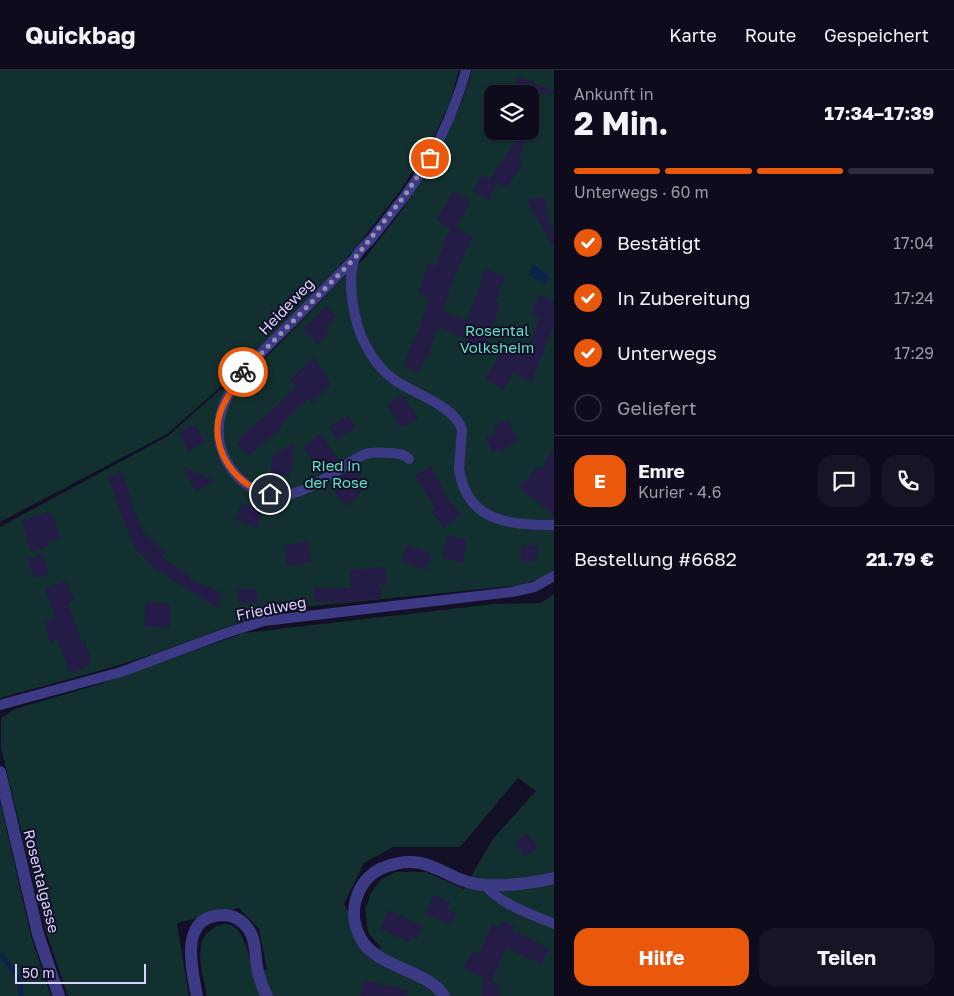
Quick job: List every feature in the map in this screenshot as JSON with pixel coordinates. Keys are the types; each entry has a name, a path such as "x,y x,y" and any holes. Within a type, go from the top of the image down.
{"street":[{"name":"Rosentalgasse","path":"0,772 38,934 59,996"},
{"path":"444,996 442,991 430,983 384,959 366,946 356,929 354,920 357,894 361,886 374,872 389,865 408,860 430,865 463,879 485,885 528,883 554,878"},
{"path":"197,996 190,954 193,936 197,928 205,921 226,915 238,919 250,931 253,939 257,969 266,996"}],"lane":[{"name":"Heideweg","path":"409,459 401,454 378,452 367,454 294,494 278,495 264,493 245,483 232,470 224,457 218,428 220,414 227,398 243,373 355,258 405,195 430,158 453,111 466,70"},
{"path":"355,258 352,274 352,306 358,328 371,356 381,369 395,380 455,417 462,430 459,469 461,481 468,497 482,512 500,519 554,525"},
{"name":"Friedlweg","path":"0,705 121,672 226,633 264,622 512,592 534,587 554,576"},
{"path":"485,885 489,891 500,899 554,924"}],"green space":[{"path":"0,70 459,70 449,105 433,138 401,190 354,250 232,377 167,434 0,522"},
{"name":"Ried in der Rose","path":"472,70 554,70 554,570 546,576 522,585 285,609 223,628 157,653 113,667 0,698 0,527 168,436 221,389 240,387 243,381 344,277 364,259 403,209 438,154 462,101"},
{"path":"554,594 554,996 207,996 200,955 201,948 203,939 217,926 226,924 233,926 239,932 247,949 253,974 267,969 259,929 239,908 177,923 189,996 68,996 46,932 1,748 1,718 15,709 100,684 244,633 494,604 540,603","holes":["518,778 536,791 492,840 464,889 426,872 396,872 380,880 371,893 365,910 368,932 381,948 371,952 344,904 364,863 393,847 460,847"]},
{"path":"0,801 31,936 51,996 0,996"}],"water":[{"path":"534,264 550,278 545,284 528,275"}],"building":[{"path":"520,77 535,82 534,84 537,85 515,85 517,78 519,79"},
{"path":"539,86 554,91 554,94 539,94"},
{"path":"516,140 526,140 518,160 522,165 507,187 490,181 496,184 489,200 473,191 482,175 489,180"},
{"path":"454,191 471,202 456,227 472,237 448,291 450,292 442,311 467,321 486,269 505,276 495,302 500,304 483,350 465,343 467,339 438,327 428,357 426,356 424,363 422,363 419,373 404,366 426,310 428,297 418,293 429,264 435,267 444,241 451,229 436,220"},
{"path":"544,197 554,237 554,243 552,244 526,200"},
{"path":"539,295 554,301 554,325 531,382 513,373 504,389 486,379 501,350 516,354 522,341 530,344 539,318 531,315"},
{"path":"326,306 336,316 326,328 329,332 318,344 303,329"},
{"path":"314,357 331,385 312,403 308,399 281,425 283,427 248,456 237,443 240,440 239,438 296,387 290,380"},
{"path":"402,394 418,418 402,428 387,404"},
{"path":"349,416 356,428 336,440 328,427"},
{"path":"507,419 518,440 501,452 498,449 492,451 486,437 496,434 494,426"},
{"path":"193,425 196,426 205,442 188,451 179,432"},
{"path":"321,434 339,461 329,468 323,462 316,467 303,446"},
{"path":"294,443 293,472 290,472 290,475 271,474 272,456"},
{"path":"554,448 554,516 520,487 538,466 542,469"},
{"path":"430,466 443,486 440,488 461,515 444,528 431,511 435,508 415,476"},
{"path":"183,467 215,481 196,491"},
{"path":"354,468 367,483 356,498 346,506 334,492 344,484 338,478"},
{"path":"122,472 132,500 130,501 143,532 166,553 161,557 191,576 189,579 223,593 218,608 150,566 136,550 108,477"},
{"path":"255,497 267,502 257,528 235,519 242,503 251,506"},
{"path":"50,512 51,516 53,515 60,538 48,542 49,546 31,552 22,520"},
{"path":"447,536 467,540 463,563 443,558"},
{"path":"308,541 311,562 287,566 284,546"},
{"path":"407,545 432,554 426,570 401,561"},
{"path":"537,545 538,561 522,562 521,546"},
{"path":"42,554 49,574 34,578 28,559"},
{"path":"385,567 387,584 378,585 381,588 381,598 345,602 314,602 314,588 351,588 349,570"},
{"path":"67,581 74,601 68,603 82,643 85,642 91,660 89,661 90,666 69,673 58,640 51,643 44,623 55,618 45,588"},
{"path":"237,589 256,589 258,603 239,603"},
{"path":"146,602 171,604 169,628 144,626"},
{"path":"528,833 538,848 524,856 515,842"},
{"path":"434,895 450,902 447,909 456,913 450,925 426,914"},
{"path":"389,910 422,926 417,939 412,936 409,942 380,929"},
{"path":"502,921 515,927 513,931 549,948 542,964 506,948 491,982 499,983 499,996 482,996 482,980 489,981 463,967 473,951 479,954 492,925 499,928"},
{"path":"364,980 408,990 407,996 361,996"}],"waterway":[{"path":"0,954 18,978 21,996"}],"way so far":[{"path":"243,372 355,258 405,195 430,158"}],"route":[{"path":"243,372 227,398 218,420 221,447 228,464 239,478 251,487 270,494"}],"park label":[{"name":"Rosental Volksheim","path":"497,338"}]}
